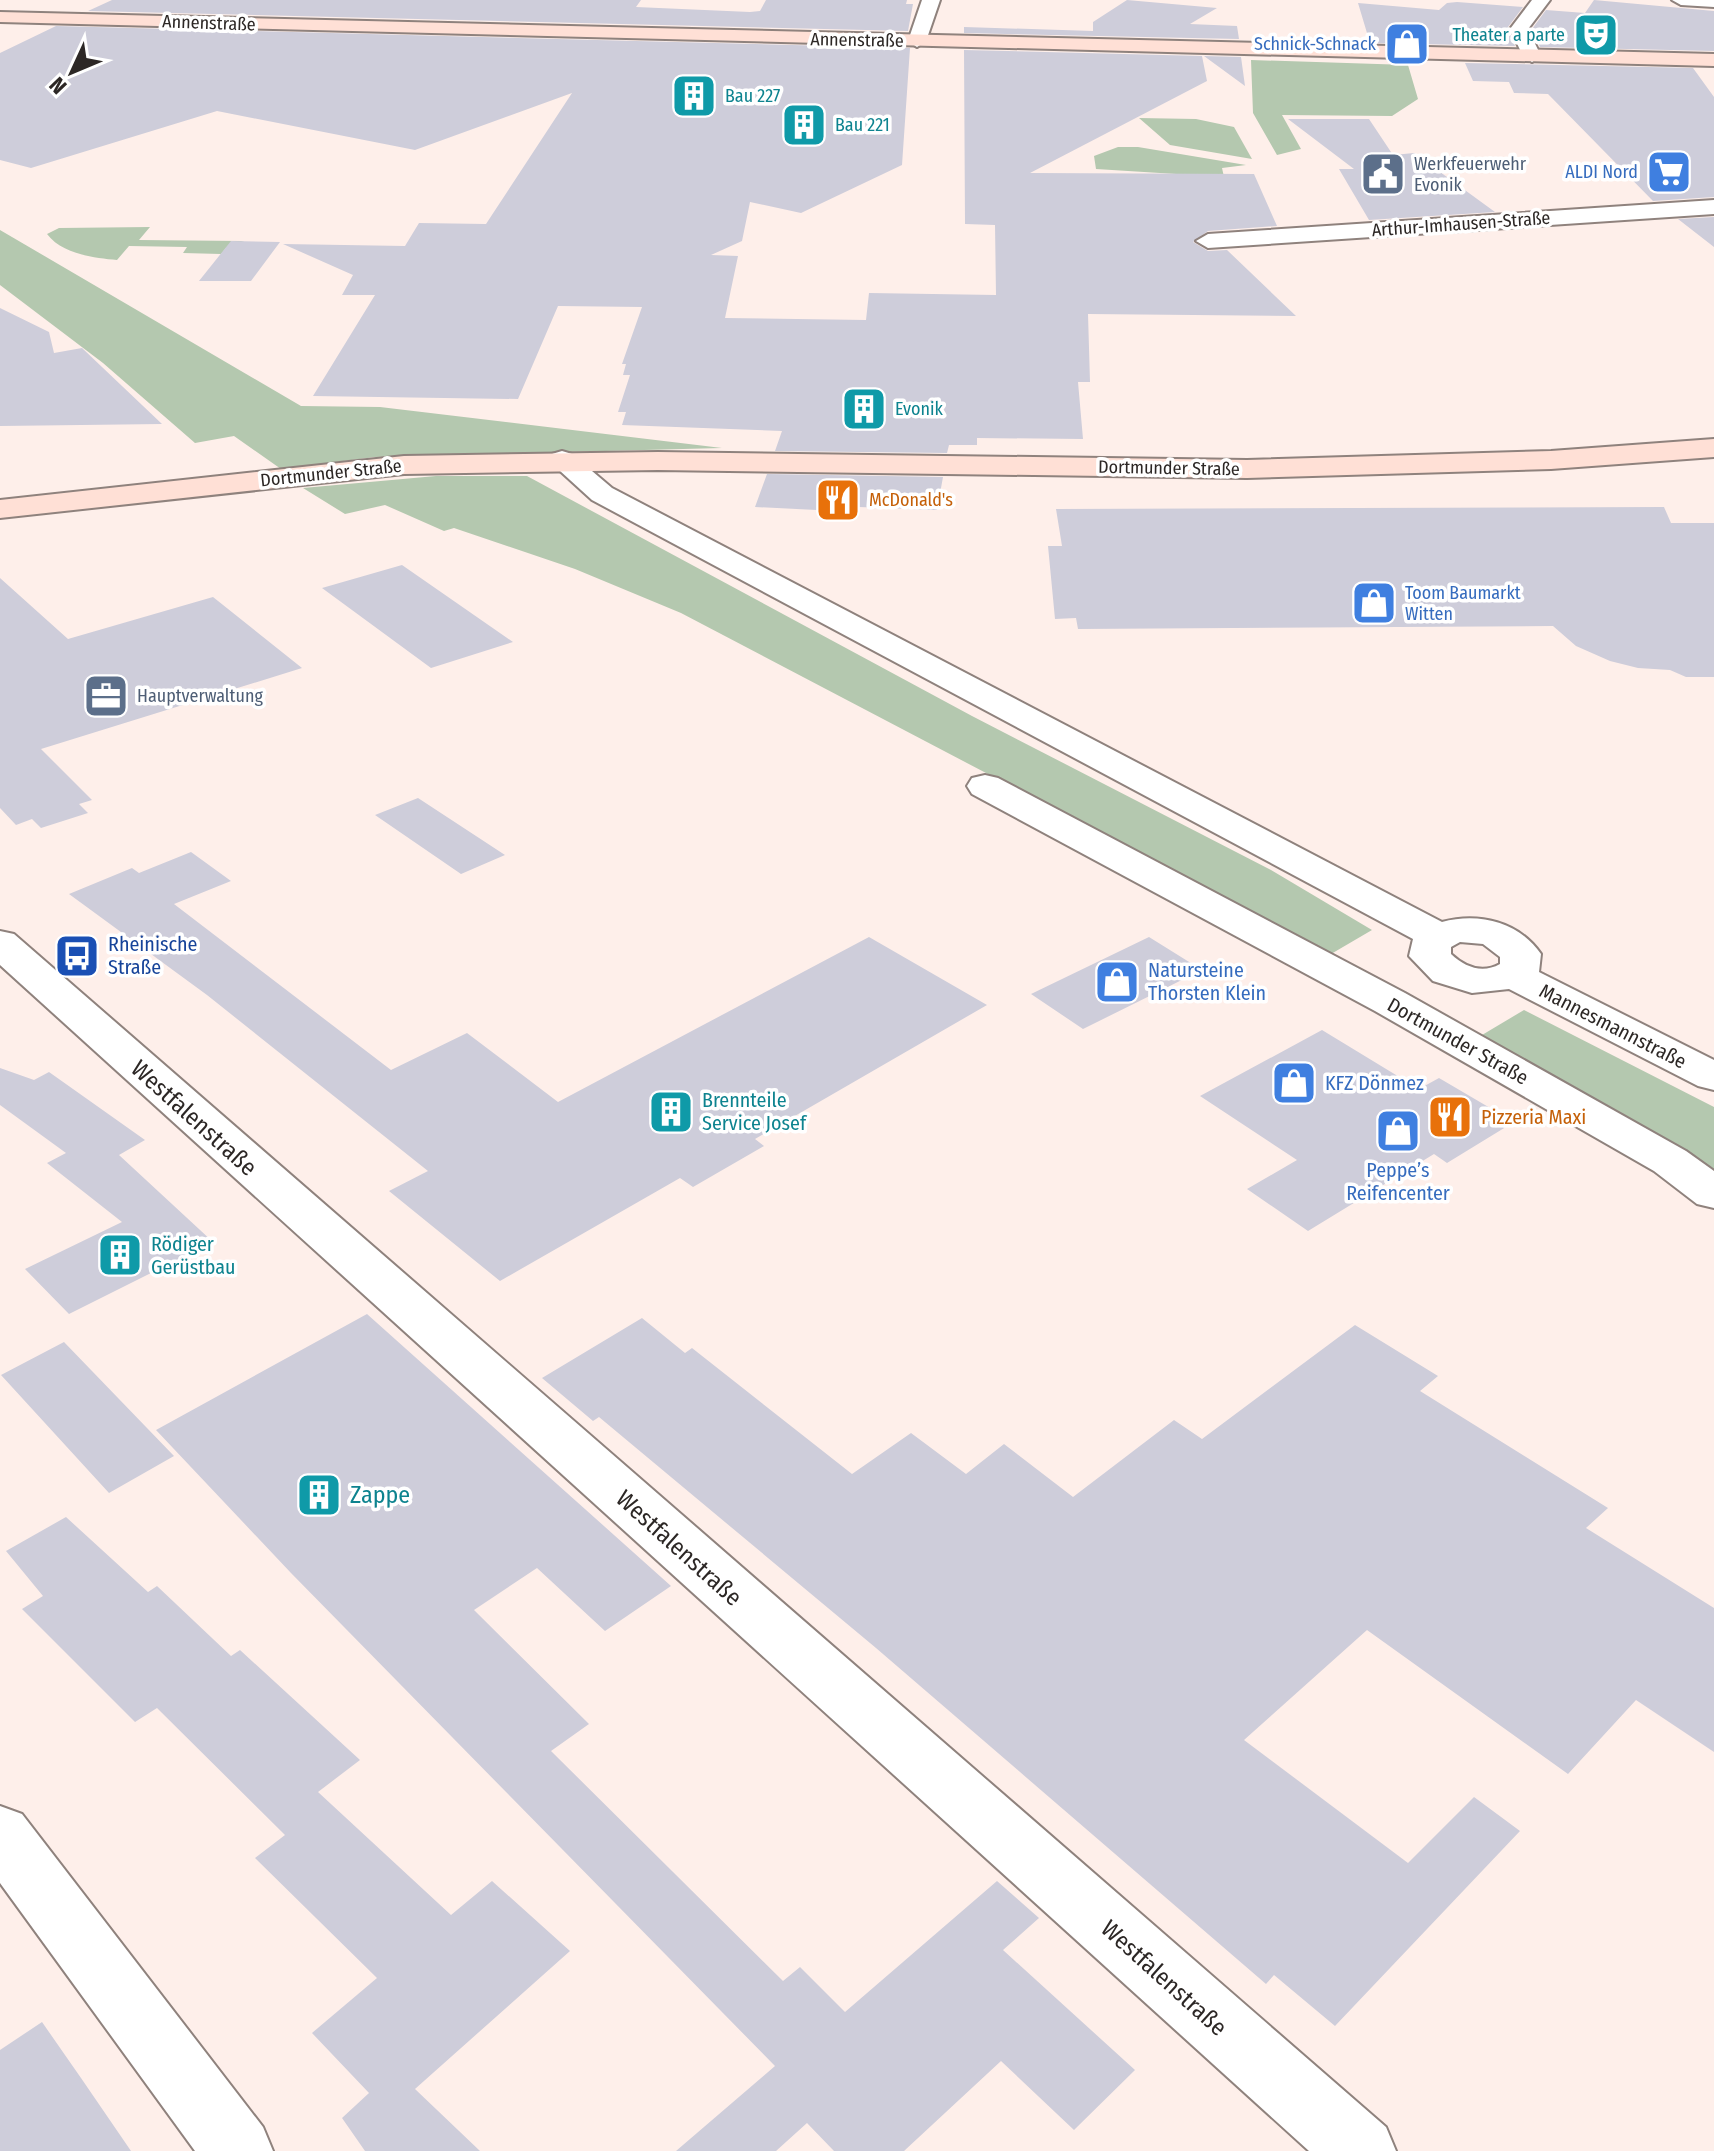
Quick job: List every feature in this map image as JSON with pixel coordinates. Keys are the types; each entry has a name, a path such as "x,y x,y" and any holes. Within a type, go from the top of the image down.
{"street":[{"path":"917,41 931,0"},
{"path":"1532,56 1519,29 1541,0"},
{"path":"1681,0 1714,2"},
{"name":"Annenstraße","path":"0,17 1714,60"},
{"name":"Arthur-Imhausen-Straße","path":"1208,241 1714,207"},
{"name":"Dortmunder Straße","path":"0,509 102,500 361,467 624,460 1247,469 1551,460 1714,448"},
{"path":"562,460 602,494 1441,953 1390,1002"},
{"path":"624,460 631,481 630,509"},
{"name":"Dortmunder Straße","path":"0,525 102,500"},
{"name":"Dortmunder Straße","path":"985,786 1390,1002 1670,1161 1714,1193"},
{"name":"Westfalenstraße","path":"0,943 1361,2151"},
{"name":"Mannesmannstraße","path":"1441,953 1480,981 1513,975 1714,1077"},
{"path":"0,1833 238,2151"}],"green space":[{"path":"1251,60 1408,65 1418,99 1392,116 1282,115 1301,149 1277,155 1253,113"},
{"path":"1139,118 1196,119 1234,127 1252,159 1170,145"},
{"path":"1118,147 1138,147 1246,165 1222,168 1224,177 1096,169 1094,156"},
{"path":"150,227 139,240 241,241 264,248 226,248 221,254 183,253 187,247 129,246 117,260 70,250 47,234 59,228"},
{"path":"0,230 301,406 380,407 722,448 375,457 281,469 234,436 195,443 103,363 0,285"},
{"path":"436,476 527,476 972,716 1271,870 1372,930 1331,954 681,613 575,569 454,528 444,531 385,505 345,514 303,488"},
{"path":"1524,1010 1714,1107 1714,1170 1477,1038"}],"building":[{"path":"112,0 641,0 636,7 750,12 760,11 766,0 907,0 906,4 913,4 908,31 88,11"},
{"path":"1127,0 1217,8 1190,24 1237,26 1239,39 964,33 964,27 1093,31 1093,22"},
{"path":"1594,0 1714,11 1714,51 1540,47 1532,29 1546,10 1585,13"},
{"path":"1358,3 1439,10 1447,3 1523,7 1508,27 1515,46 1370,43"},
{"path":"56,26 910,48 902,165 801,213 750,202 742,241 711,255 738,256 725,318 866,320 869,293 996,295 995,225 965,224 964,50 1202,56 1207,81 1030,173 1254,174 1277,226 1208,231 1193,242 1208,251 1227,250 1296,316 1088,314 1090,382 1078,382 1083,439 977,438 977,445 949,445 947,453 775,451 782,431 622,425 626,412 618,412 630,375 623,375 626,364 622,364 642,307 558,306 518,399 313,396 375,295 342,295 353,275 283,244 405,246 419,223 486,224 572,93 415,150 217,111 31,168 0,160 0,53"},
{"path":"1204,56 1241,57 1245,86"},
{"path":"1465,63 1693,68 1714,97 1714,197 1653,201 1548,94 1514,93 1509,82 1473,81"},
{"path":"1288,119 1369,119 1393,155 1414,153 1495,212 1369,220 1339,169 1354,169"},
{"path":"1714,217 1714,247 1678,219"},
{"path":"231,241 280,242 251,281 199,281"},
{"path":"0,308 49,332 54,353 82,348 162,424 0,426"},
{"path":"767,474 943,477 937,510 859,507 858,512 755,507"},
{"name":"Toom Baumarkt Witten","path":"1664,507 1671,523 1714,523 1714,677 1686,677 1670,670 1638,668 1610,661 1576,646 1553,626 1078,629 1076,618 1055,619 1048,546 1062,546 1056,509"},
{"path":"402,565 513,642 431,668 322,588"},
{"name":"Hauptverwaltung","path":"0,578 68,639 213,597 302,668 41,749 92,800 79,804 88,813 41,828 32,819 16,825 0,808"},
{"path":"418,798 505,855 461,874 375,815"},
{"name":"Brennteile Service Josef","path":"191,852 231,881 174,904 391,1070 467,1033 558,1102 869,937 987,1005 755,1139 764,1146 693,1187 680,1178 500,1281 389,1191 428,1171 207,995 69,894 132,868 139,873"},
{"name":"Natursteine Thorsten Klein","path":"1149,937 1202,970 1083,1029 1031,994"},
{"path":"1322,1030 1419,1089 1439,1078 1514,1122 1447,1163 1434,1154 1308,1231 1247,1189 1297,1160 1200,1096"},
{"path":"0,1068 34,1080 49,1072 145,1140 119,1155 213,1242 69,1314 25,1269 122,1222 47,1163 66,1153 0,1105"},
{"path":"367,1314 671,1586 605,1631 537,1568 474,1610 589,1724 551,1751 783,1981 800,1967 845,2012 997,1881 1039,1918 1003,1950 1135,2070 1074,2130 1001,2061 904,2151 834,2151 807,2123 776,2151 676,2151 775,2066 291,1573 156,1430"},
{"path":"642,1318 685,1353 692,1348 852,1474 911,1433 966,1474 1004,1444 1073,1497 1174,1420 1202,1439 1355,1325 1438,1376 1420,1391 1608,1508 1586,1528 1714,1608 1714,1752 1636,1700 1568,1774 1367,1630 1244,1740 1408,1863 1474,1797 1520,1831 1335,2026 1274,1975 1266,1984 876,1648 599,1417 593,1421 542,1378"},
{"path":"64,1342 174,1456 109,1493 1,1375"},
{"path":"66,1517 148,1592 157,1586 231,1656 240,1650 360,1760 318,1792 451,1915 492,1881 570,1951 415,2089 480,2151 365,2151 342,2118 369,2093 312,2033 377,1978 255,1858 285,1835 157,1708 135,1722 22,1609 43,1596 6,1551"},
{"path":"42,2022 131,2151 0,2151 0,2050"}],"place":[{"name":"Theater a parte","path":"1596,35"},
{"name":"Schnick-Schnack","path":"1407,44"},
{"name":"Bau 227","path":"694,96"},
{"name":"Bau 221","path":"804,125"},
{"name":"ALDI Nord","path":"1669,172"},
{"name":"Werkfeuerwehr Evonik","path":"1383,174"},
{"name":"Evonik","path":"864,409"},
{"name":"McDonald's","path":"838,500"},
{"name":"Toom Baumarkt Witten","path":"1374,603"},
{"name":"Hauptverwaltung","path":"106,696"},
{"name":"Rheinische Straße","path":"77,956"},
{"name":"Natursteine Thorsten Klein","path":"1117,982"},
{"name":"KFZ Dönmez","path":"1294,1083"},
{"name":"Brennteile Service Josef","path":"671,1112"},
{"name":"Pizzeria Maxi","path":"1450,1117"},
{"name":"Peppe’s Reifencenter","path":"1398,1131"},
{"name":"Rödiger Gerüstbau","path":"120,1255"},
{"name":"Zappe","path":"319,1495"}]}
